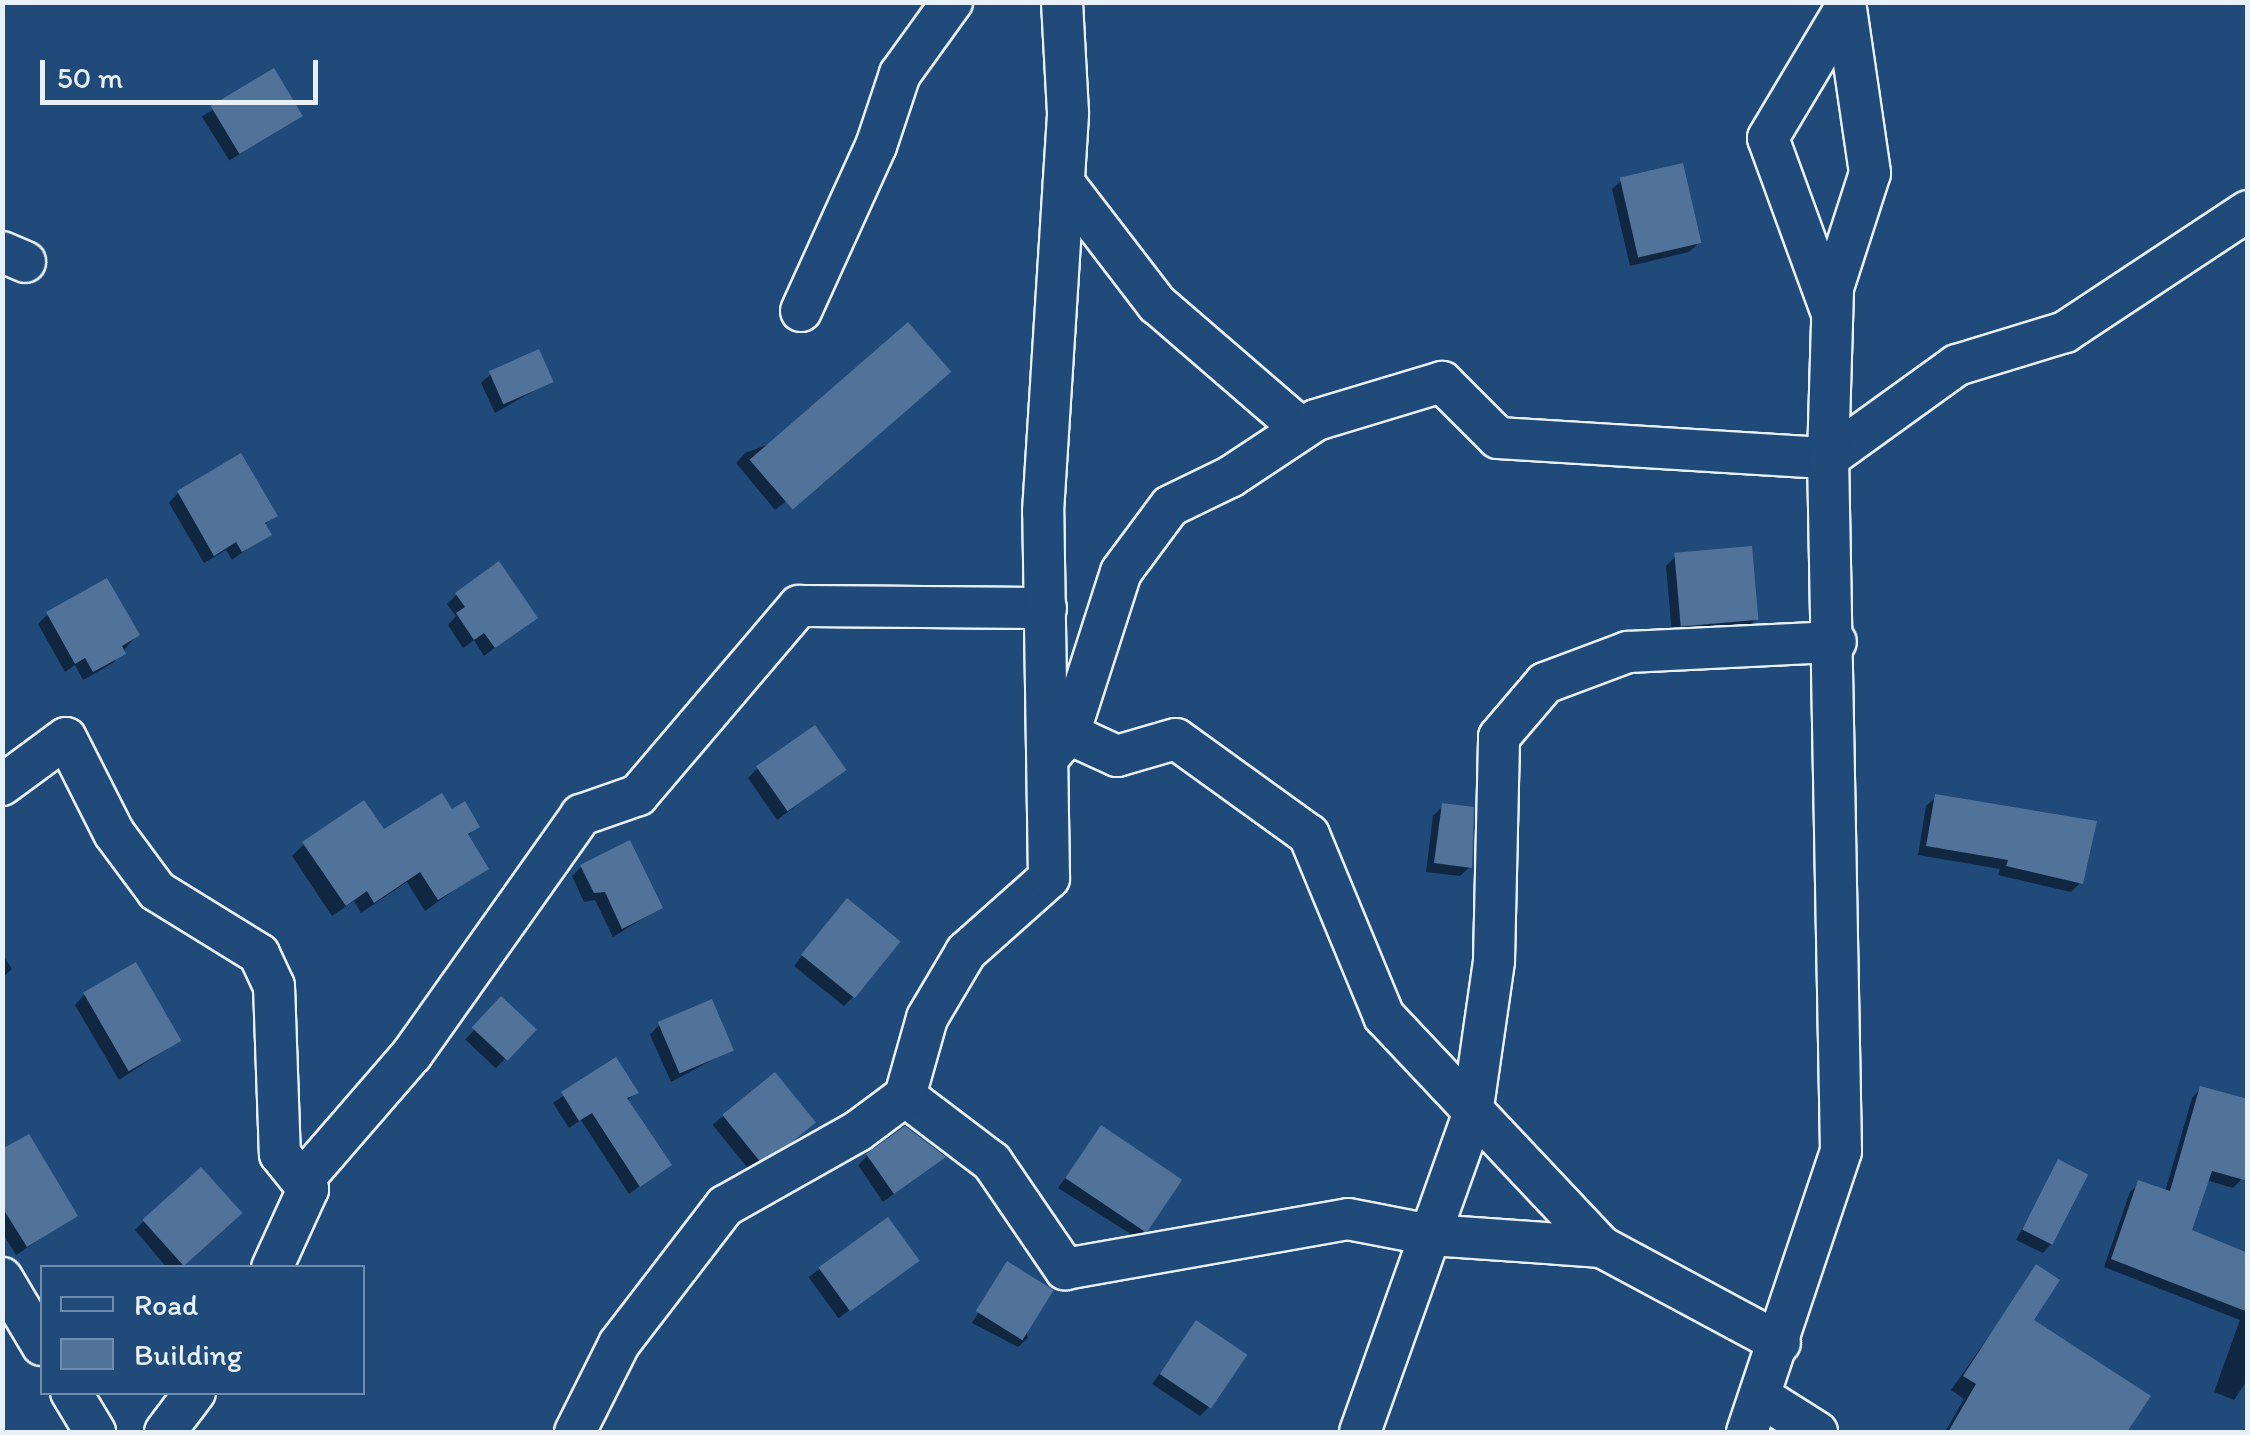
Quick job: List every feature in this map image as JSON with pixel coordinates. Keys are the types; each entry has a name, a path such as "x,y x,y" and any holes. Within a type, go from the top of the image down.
{"street":[{"path":"801,311 876,146 900,74 952,2"},
{"path":"574,1432 639,1314 725,1206 858,1131 905,1096 927,1018 966,952 1048,878 1059,745 1046,608 1043,512 1068,114 1062,2"},
{"path":"1816,1432 1755,1415 1841,1151 1836,642 1828,458 1833,288 1870,173 1844,7"},
{"path":"1833,314 1768,138 1844,7"},
{"path":"1064,183 1157,304 1302,429"},
{"path":"1059,745 1122,572 1170,506 1230,477 1302,429 1442,382 1498,438 1828,458 1957,365 2065,332 2248,211"},
{"path":"302,1181 412,1054 581,815 638,795 799,606 1046,608"},
{"path":"1360,1432 1473,1110 1494,960 1499,737 1545,683 1628,652 1836,642"},
{"path":"2,785 66,738 114,832 157,891 260,954 274,986 280,1154 308,1189 273,1265"},
{"path":"1059,745 1117,756 1176,739 1309,835 1384,1016 1602,1248 1780,1344"},
{"path":"905,1096 992,1162 1065,1269 1348,1219 1430,1235 1602,1248"},
{"path":"2,1278 40,1342"},
{"path":"73,1395 95,1432"},
{"path":"165,1432 193,1395"}],"building":[{"path":"274,68 303,116 239,154 211,106"},
{"path":"1683,163 1701,243 1638,258 1620,178"},
{"path":"908,322 951,372 793,510 750,460"},
{"path":"539,349 554,382 503,404 489,371"},
{"path":"241,453 278,516 265,523 272,535 242,552 236,542 214,556 177,491"},
{"path":"1752,546 1758,620 1681,627 1674,553"},
{"path":"499,561 538,618 495,648 484,633 474,640 456,613 465,607 455,593"},
{"path":"107,578 140,635 122,646 126,654 93,672 85,658 75,664 46,612"},
{"path":"815,725 847,770 788,811 756,766"},
{"path":"442,793 452,809 465,801 480,827 468,834 489,869 438,900 420,872 374,903 367,891 346,906 302,842 364,800 384,829"},
{"path":"1935,794 2097,821 2083,884 2006,866 2008,860 1926,846"},
{"path":"1442,803 1474,807 1472,868 1434,863"},
{"path":"630,840 663,908 622,929 605,892 594,893 580,865"},
{"path":"847,898 901,941 855,998 801,955"},
{"path":"136,962 182,1041 129,1071 83,992"},
{"path":"501,996 537,1029 508,1061 472,1027"},
{"path":"712,999 734,1051 680,1074 658,1022"},
{"path":"616,1057 639,1093 627,1098 672,1165 640,1187 592,1113 579,1121 561,1092"},
{"path":"775,1072 816,1123 763,1165 722,1115"},
{"path":"2200,1086 2248,1099 2248,1181 2212,1171 2192,1230 2248,1253 2248,1312 2111,1259 2138,1180 2170,1191"},
{"path":"1101,1125 1182,1180 1146,1233 1065,1178"},
{"path":"905,1126 946,1157 894,1194 866,1154"},
{"path":"29,1134 78,1216 27,1247 2,1207 2,1149"},
{"path":"2058,1159 2088,1174 2052,1245 2022,1229"},
{"path":"201,1167 242,1213 183,1265 142,1220"},
{"path":"888,1217 920,1261 850,1311 818,1268"},
{"path":"1007,1261 1054,1290 1022,1340 976,1311"},
{"path":"2036,1264 2060,1280 2034,1320 2151,1396 2127,1432 1948,1432 1976,1384 1963,1376"},
{"path":"1196,1320 1247,1355 1211,1409 1160,1374"}]}
